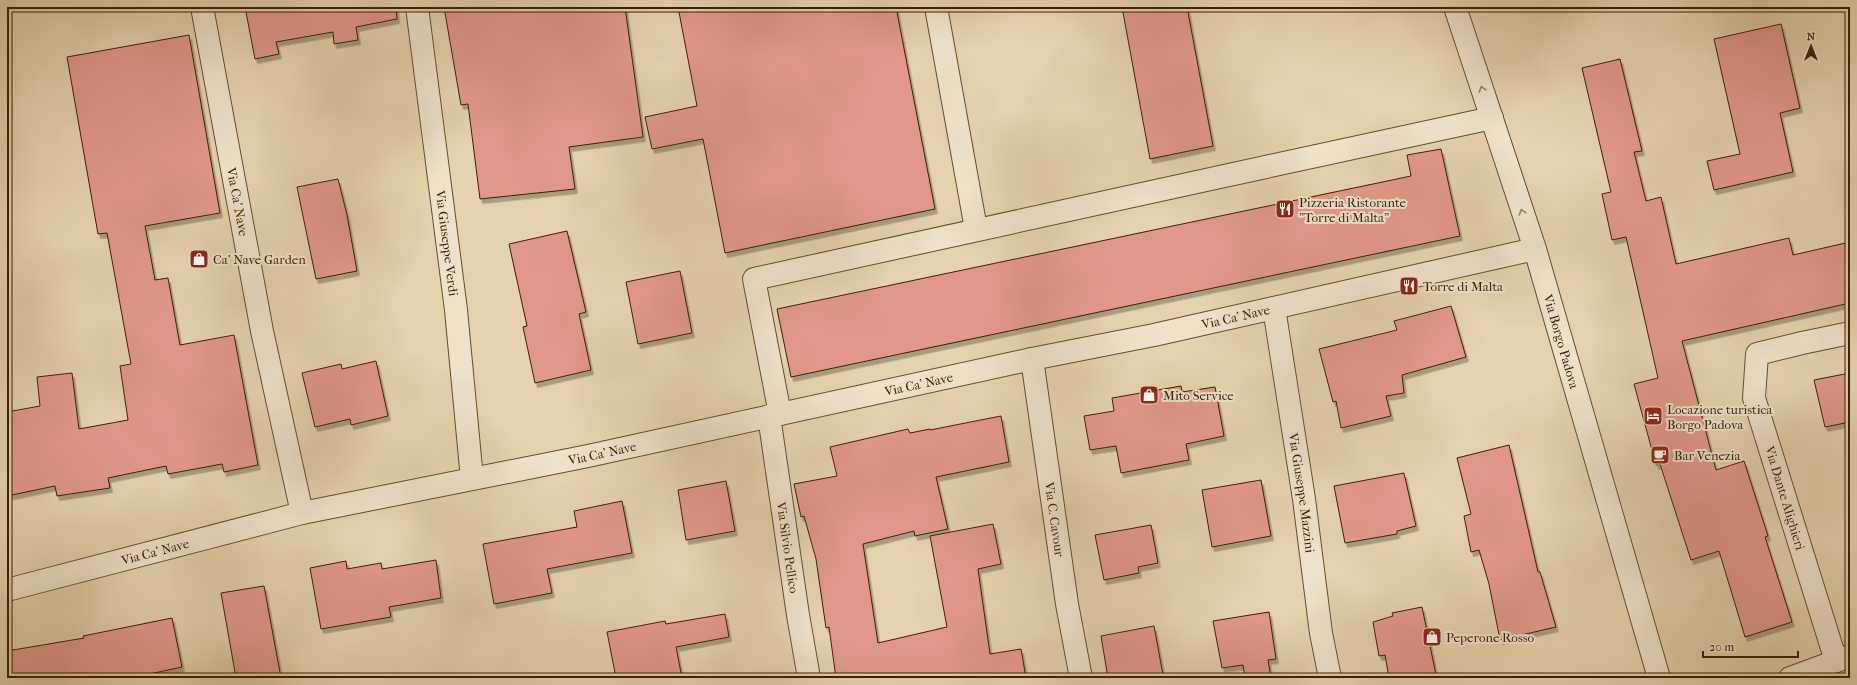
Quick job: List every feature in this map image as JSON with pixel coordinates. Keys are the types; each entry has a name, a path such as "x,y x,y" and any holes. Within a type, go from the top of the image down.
{"street":[{"name":"Via Ca' Nave","path":"202,7 262,331 302,513"},
{"name":"Via Giuseppe Verdi","path":"417,7 455,302 472,479"},
{"path":"936,7 976,229 1492,118"},
{"name":"Via Borgo Padova","path":"1455,7 1535,249 1659,678"},
{"name":"Via Silvio Pellico","path":"809,678 798,615 775,415 754,279 976,229"},
{"name":"Via Ca' Nave","path":"7,590 302,513 775,415 1274,308 1535,249"},
{"name":"Via Giuseppe Mazzini","path":"1274,308 1304,498 1321,633 1330,678"},
{"name":"Via Dante Alighieri","path":"1843,659 1754,398 1757,354 1802,342 1850,333"},
{"name":"Via C. Cavour","path":"1032,359 1067,604 1081,678"},
{"path":"1790,678 1843,659"}],"building":[{"path":"245,7 396,7 397,19 356,27 358,40 334,44 333,32 276,42 279,54 255,59"},
{"path":"444,7 625,7 643,137 569,147 575,189 480,199 468,104 461,105"},
{"path":"678,7 896,7 935,209 725,253 703,139 652,149 645,117 697,106"},
{"path":"1122,7 1187,7 1213,146 1150,159"},
{"path":"1781,24 1800,108 1780,113 1793,172 1714,190 1707,161 1740,154 1714,39"},
{"path":"189,35 220,213 145,226 155,280 168,278 180,345 234,335 258,465 224,472 222,464 168,474 166,466 108,478 110,488 57,496 55,486 7,496 7,412 40,406 37,377 72,373 79,429 128,420 120,366 131,364 107,233 98,234 67,57"},
{"path":"1620,59 1642,151 1634,152 1646,201 1661,197 1676,264 1789,238 1793,255 1850,242 1850,303 1682,341 1716,470 1744,461 1768,536 1765,537 1792,622 1745,637 1719,551 1691,560 1660,464 1656,465 1634,384 1658,378 1626,237 1612,240 1602,194 1611,192 1582,68"},
{"path":"1441,149 1460,236 791,377 777,309 1411,176 1407,155"},
{"path":"338,179 347,215 357,271 316,279 297,187"},
{"path":"567,231 586,312 579,314 591,370 535,383 523,327 527,326 509,244"},
{"path":"680,271 692,333 638,344 626,282"},
{"path":"1451,306 1466,357 1402,375 1404,393 1386,396 1391,416 1341,428 1336,401 1333,402 1319,349 1397,330 1394,321"},
{"path":"376,361 388,416 351,425 350,419 315,427 302,373 341,364 342,369"},
{"path":"1850,373 1850,422 1825,427 1814,380"},
{"path":"1181,386 1182,392 1215,387 1224,436 1186,444 1189,460 1121,473 1116,446 1090,450 1084,416 1114,411 1112,398"},
{"path":"1001,416 1009,462 936,477 948,529 915,536 914,531 863,544 878,643 947,627 930,536 993,524 1001,564 978,569 990,654 1021,649 1026,678 836,678 829,627 826,628 816,559 804,516 801,517 794,484 837,476 830,447 908,429 910,433"},
{"path":"1509,445 1538,572 1540,572 1556,627 1500,640 1489,584 1479,550 1471,552 1464,516 1471,514 1457,458"},
{"path":"1404,473 1416,526 1397,531 1397,534 1345,543 1334,486"},
{"path":"1261,480 1271,536 1212,547 1202,490"},
{"path":"726,481 735,531 686,540 678,490"},
{"path":"622,501 632,553 547,569 552,593 494,604 483,544 577,527 574,511"},
{"path":"1151,525 1158,563 1138,567 1139,573 1104,580 1095,535"},
{"path":"436,560 441,598 389,607 391,617 321,629 310,568 346,561 347,569 381,563 382,569"},
{"path":"264,586 281,678 236,678 221,593"},
{"path":"1422,607 1436,675 1421,678 1389,678 1385,655 1379,656 1373,622 1393,616 1392,613"},
{"path":"1269,612 1276,659 1268,660 1271,678 1245,678 1243,665 1222,668 1213,621"},
{"path":"725,614 729,637 676,647 682,678 616,678 607,632 665,621 666,624"},
{"path":"172,618 182,667 131,678 7,678 7,651 84,638 83,636"},
{"path":"1154,626 1163,675 1146,678 1108,678 1101,636"}],"place":[{"name":"Pizzeria Ristorante \"Torre di Malta\"","path":"1285,209"},
{"name":"Ca' Nave Garden","path":"199,259"},
{"name":"Torre di Malta","path":"1409,286"},
{"name":"Mito Service","path":"1149,395"},
{"name":"Locazione turistica Borgo Padova","path":"1653,416"},
{"name":"Bar Venezia","path":"1660,455"},
{"name":"Peperone Rosso","path":"1432,637"}]}
